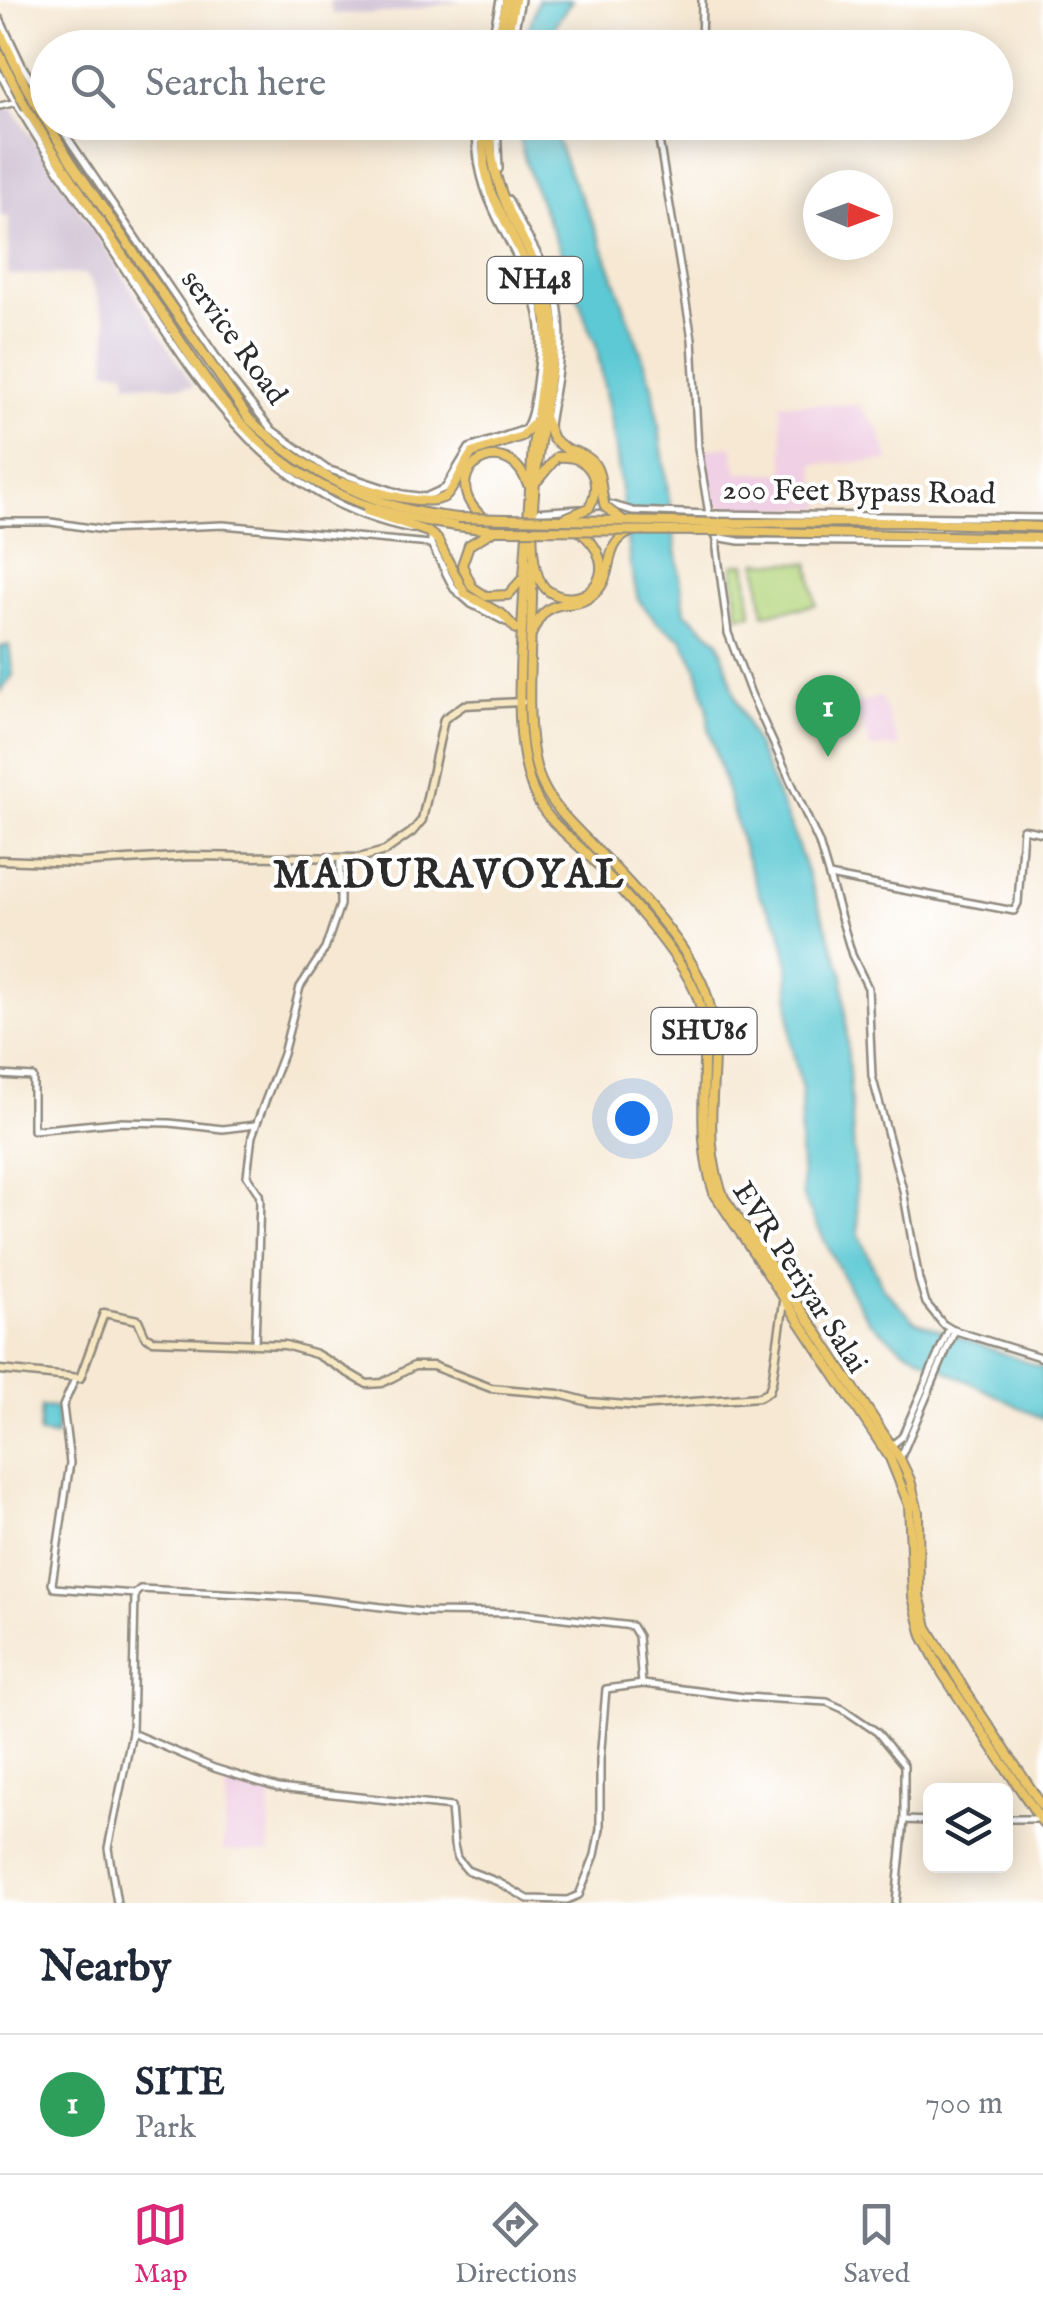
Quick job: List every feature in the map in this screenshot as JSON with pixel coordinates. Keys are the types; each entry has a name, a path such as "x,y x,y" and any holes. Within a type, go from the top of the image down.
{"main road":[{"path":"497,30 503,0"},
{"path":"512,30 518,0"},
{"path":"0,32 30,94"},
{"path":"0,55 30,114"},
{"path":"46,140 241,424 311,481 363,510 421,529 431,540 437,539 465,594 503,614 516,629"},
{"path":"59,140 249,419 282,450 315,473 356,492 419,514 495,530 909,522 1043,527"},
{"name":"NH48","path":"482,140 491,192 536,284 547,321 536,447"},
{"name":"NH48","path":"492,140 497,187 553,309 553,382 537,416"},
{"path":"315,473 424,502 440,501 447,496 472,453 522,436 537,416 556,442 595,463 602,478 605,507 616,518 634,526"},
{"name":"SHU86","path":"523,646 536,447"},
{"path":"487,521 465,497 467,476 477,463 492,456 512,461 532,487 557,457 573,457 586,465 596,480 590,508 546,521"},
{"name":"SHU86","path":"532,487 528,565 532,633"},
{"path":"351,502 434,525 546,521 634,526"},
{"path":"716,524 1043,541"},
{"path":"528,565 544,588 560,600 574,604 593,596 604,582 615,543 634,526"},
{"path":"495,530 473,541 463,561 468,582 483,594 508,595 519,586 528,565"},
{"path":"532,633 543,612 560,600 586,593 596,583 601,572 598,549 579,531"},
{"name":"EVR Periyar Salai","path":"532,633 531,740 542,782 560,812 634,888 678,944 706,994 714,1034 704,1152 715,1194 902,1481 909,1505 913,1597 923,1636 1042,1821"},
{"name":"EVR Periyar Salai","path":"523,646 521,745 538,802 674,957 698,998 704,1020 710,1146 724,1198 895,1444 918,1512 919,1595 927,1627 1043,1807"},
{"path":"0,860 79,863 192,856 340,860 386,851 418,827 444,719 464,705 522,702"},
{"path":"593,861 602,854"},
{"path":"0,1370 75,1380 83,1374 104,1312 138,1320 145,1336 152,1340 255,1343 310,1351 367,1384 382,1384 414,1366 433,1366 490,1388 559,1394 589,1402 639,1406 759,1398 769,1391 772,1382 784,1302"},
{"path":"819,1354 828,1347"}],"street":[{"path":"701,30 702,0"},
{"path":"0,20 30,71"},
{"path":"0,74 30,130"},
{"path":"0,106 30,98"},
{"path":"37,140 220,410 260,451 324,497 367,517 410,530 421,529"},
{"name":"service Road","path":"70,140 232,380 271,429 327,468 403,494 425,497 445,488 469,448 522,431 537,416"},
{"path":"659,140 692,339 698,448 716,524 728,634 819,844 852,956 868,988 872,1076 926,1303 952,1329 1043,1358"},
{"path":"548,428 553,382"},
{"name":"200 Feet Bypass Road","path":"533,512 566,512 609,504 633,512 674,512 716,524 1043,518"},
{"path":"0,522 51,522 104,530 223,526 431,540"},
{"path":"516,629 523,646"},
{"path":"829,876 1014,910 1018,903 1023,829 1043,833"},
{"path":"255,1343 260,1194 248,1181 247,1168 255,1125 283,1054 300,986 320,957 334,926 342,895 340,860"},
{"path":"0,1075 33,1078 33,1130 117,1122 170,1122 223,1129 255,1125"},
{"path":"895,1444 952,1329"},
{"path":"900,1459 948,1337"},
{"path":"75,1380 63,1406 70,1463 52,1584 57,1589 300,1597 423,1612 522,1612 632,1626 638,1636 642,1684"},
{"path":"117,1903 108,1848 132,1732 134,1594"},
{"path":"132,1732 214,1768 278,1788 451,1807 457,1858 467,1870 528,1899 574,1899 595,1855 600,1830 606,1690 642,1684 810,1700 844,1709 877,1732 904,1764 904,1820 896,1903"},
{"path":"1013,1819 1042,1821"},
{"path":"904,1820 923,1821"}],"shaded area":[{"path":"329,0 460,1 393,13 333,14"},
{"path":"11,107 194,387 128,383 125,371 106,370 107,323 84,274 8,275 9,217 0,216 0,108"},
{"path":"780,403 858,405 878,428 890,461 813,464 823,508 727,510 712,501 702,449 732,446 738,473 785,473"},
{"path":"881,696 899,747 871,748 854,705"},
{"path":"227,1781 271,1791 269,1853 223,1851"}],"green space":[{"path":"757,562 809,563 816,605 764,614"},
{"path":"746,563 752,614 738,616 733,565"}],"water":[{"path":"538,0 572,0 554,30 528,30"},
{"path":"520,140 557,140 599,236 653,386 685,612 719,641 736,698 793,832 843,975 859,1235 883,1288 915,1321 1043,1368 1043,1419 902,1348 869,1321 803,1197 802,1090 791,1044 788,961 780,926 760,897 746,857 709,729 696,666 682,639 659,624 638,600 596,344 533,185"},
{"path":"9,645 13,675 0,693 0,647"},
{"path":"41,1407 57,1408 56,1436 39,1434"}],"place":[{"name":"SITE","path":"828,757"}],"district":[{"name":"MADURAVOYAL","path":"449,876"}]}
